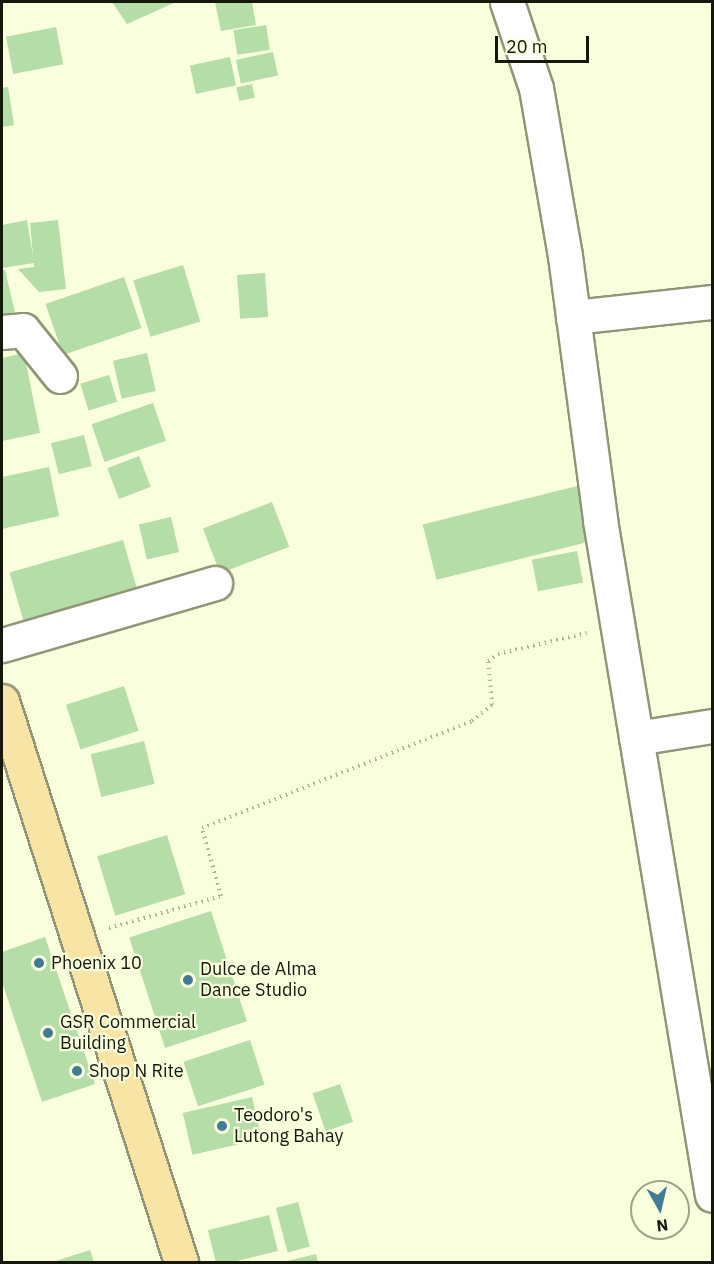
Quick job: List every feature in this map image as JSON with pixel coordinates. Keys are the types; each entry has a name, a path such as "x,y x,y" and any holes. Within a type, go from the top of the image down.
{"main road":[{"path":"2,701 181,1263"}],"street":[{"path":"507,2 536,88 573,317 617,626 712,1196"},
{"path":"573,317 712,302"},
{"path":"2,332 23,330 60,376"},
{"path":"2,645 215,583"},
{"path":"636,738 712,726"}],"path":[{"path":"77,938 221,896 202,828 472,721 492,705 488,661 498,654 617,626"}],"building":[{"path":"112,2 176,2 127,24"},
{"path":"215,2 252,2 256,25 221,31"},
{"path":"266,25 270,50 237,55 233,30"},
{"path":"56,27 63,64 13,74 6,37"},
{"path":"273,52 278,75 241,83 236,60"},
{"path":"230,57 236,85 196,94 190,66"},
{"path":"252,84 255,98 239,101 236,87"},
{"path":"8,87 14,125 2,127 2,88"},
{"path":"27,220 33,256 30,223 58,220 66,289 39,292 18,269 34,267 34,263 2,268 2,225"},
{"path":"183,265 200,321 151,337 133,280"},
{"path":"2,270 5,270 17,321 2,324"},
{"path":"265,273 268,317 240,319 237,275"},
{"path":"124,277 142,328 63,355 46,304"},
{"path":"24,353 40,433 2,441 2,358"},
{"path":"147,353 156,391 122,399 113,361"},
{"path":"109,375 117,402 88,411 80,384"},
{"path":"153,403 166,441 105,462 92,424"},
{"path":"84,435 92,466 59,474 51,443"},
{"path":"139,456 151,487 119,499 107,468"},
{"path":"49,467 59,516 2,529 2,477"},
{"path":"577,486 591,541 437,580 423,524"},
{"path":"272,502 289,547 220,573 203,529"},
{"path":"171,517 179,552 147,560 139,524"},
{"path":"123,540 138,593 25,625 10,573"},
{"path":"577,551 583,582 538,591 532,560"},
{"path":"124,686 139,731 81,750 66,705"},
{"path":"144,741 155,784 101,797 91,754"},
{"path":"167,835 185,894 115,916 97,856"},
{"name":"Dulce de Alma Dance Studio","path":"211,911 247,1021 165,1048 129,938"},
{"name":"GSR Commercial Building","path":"45,937 95,1084 42,1102 2,982 2,952"},
{"path":"250,1040 265,1085 198,1106 183,1062"},
{"path":"340,1084 353,1122 326,1131 313,1093"},
{"name":"Teodoro's Lutong Bahay","path":"252,1097 262,1139 192,1155 183,1113"},
{"path":"298,1202 310,1246 288,1252 276,1208"},
{"path":"269,1215 278,1251 233,1262 216,1262 208,1230"},
{"path":"90,1250 94,1262 53,1262"},
{"path":"316,1254 318,1262 283,1262"}],"place":[{"name":"Phoenix 10","path":"39,963"},
{"name":"Dulce de Alma Dance Studio","path":"188,980"},
{"name":"GSR Commercial Building","path":"48,1033"},
{"name":"Shop N Rite","path":"77,1071"},
{"name":"Teodoro's Lutong Bahay","path":"222,1126"}]}
